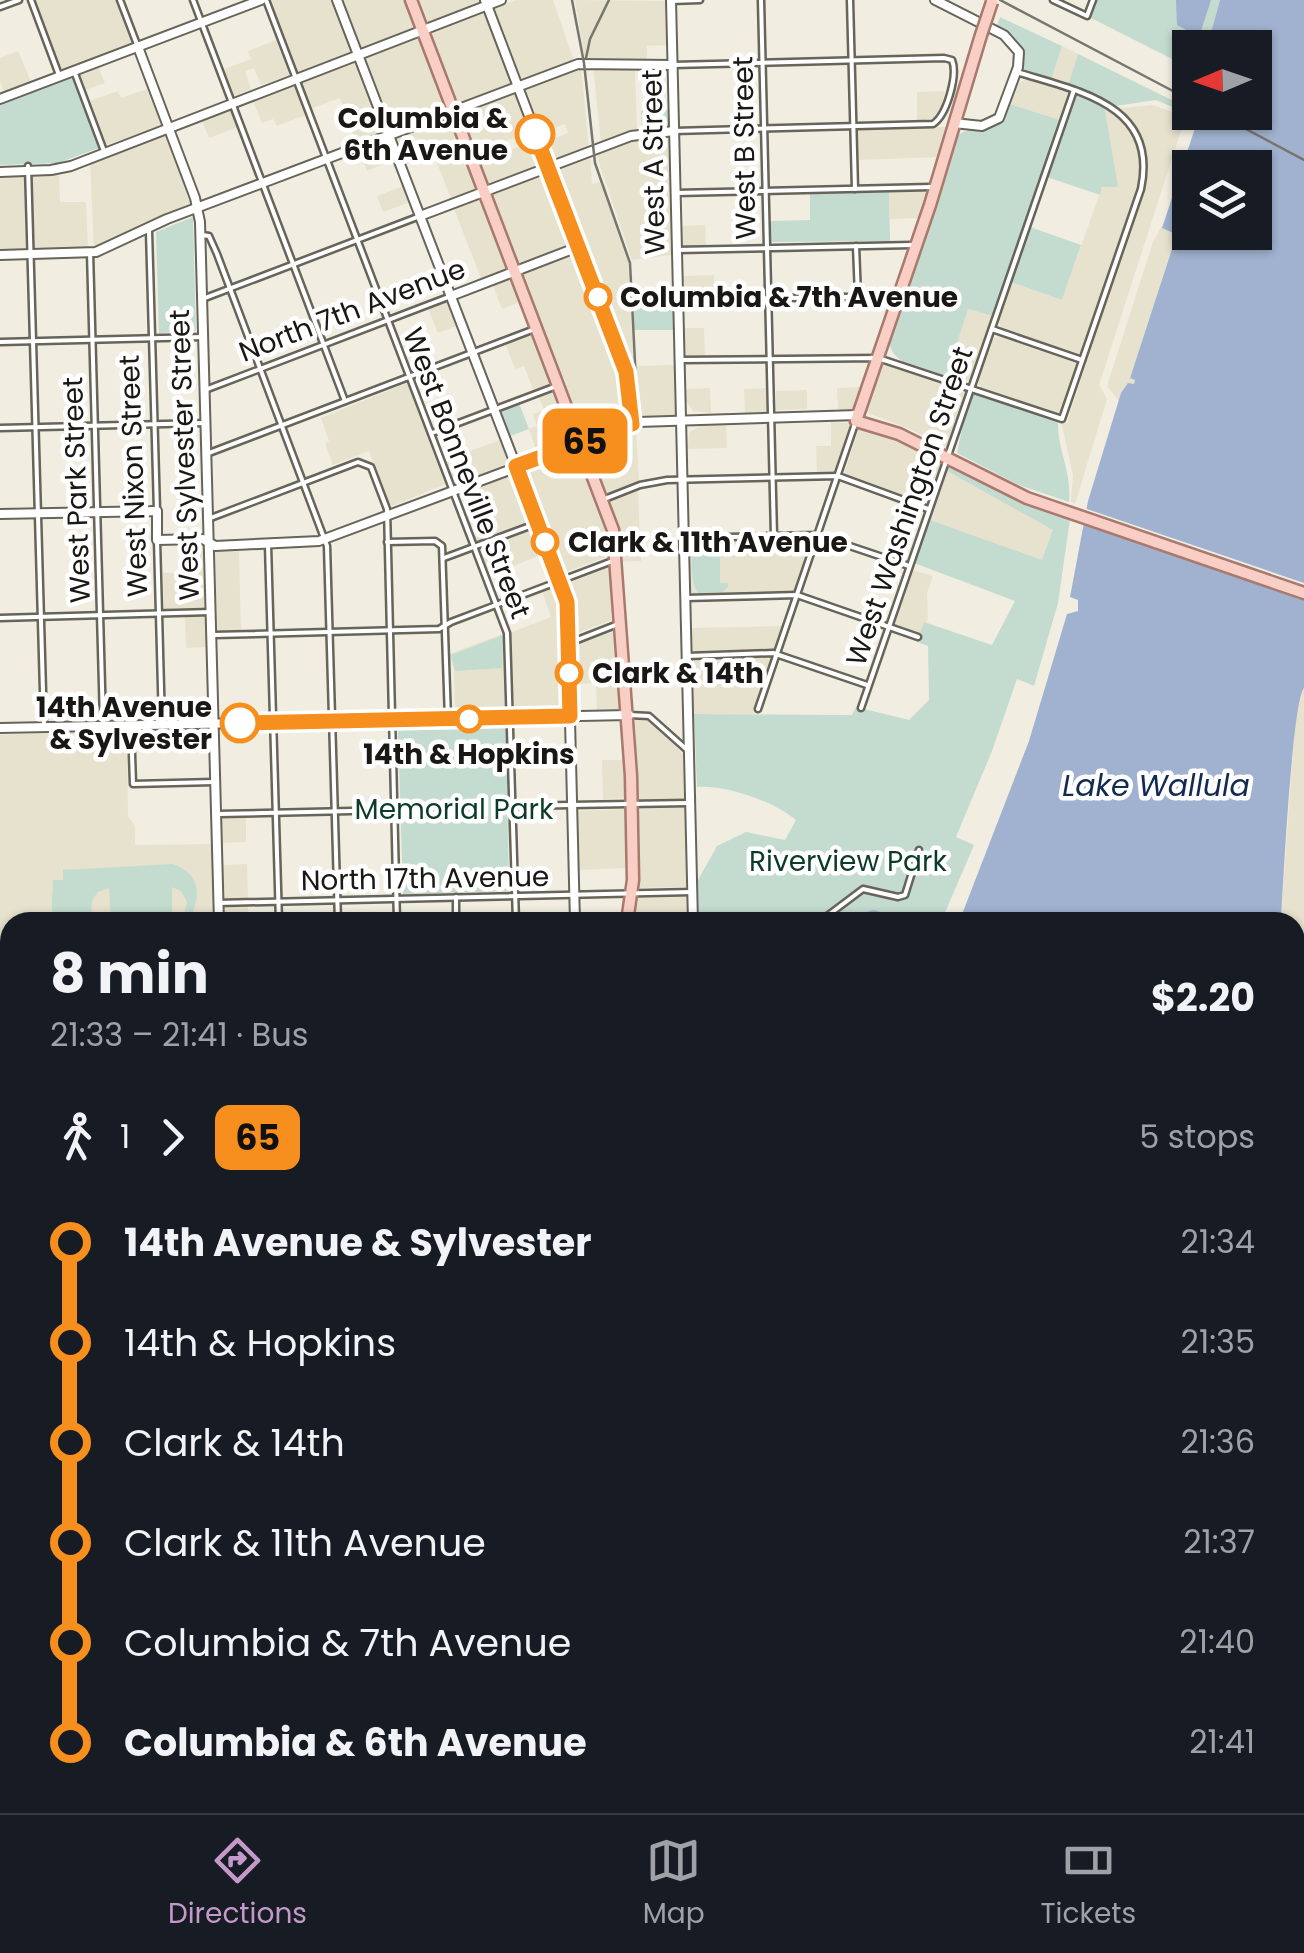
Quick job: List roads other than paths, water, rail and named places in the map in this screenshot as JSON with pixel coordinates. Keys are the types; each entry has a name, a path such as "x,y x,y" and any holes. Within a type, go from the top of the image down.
{"main road":[{"path":"412,0 614,530 618,624 629,715 629,912"},
{"path":"992,1 936,187 855,418 948,456 1008,490 1304,590"}],"street":[{"path":"0,7 19,0"},
{"path":"31,0 60,76"},
{"name":"West Sylvester Street","path":"120,0 198,208 201,234 218,912"},
{"path":"193,0 346,401"},
{"path":"2,96 263,0"},
{"name":"West Bonneville Street","path":"263,0 509,642 516,912"},
{"path":"337,0 567,602 575,912"},
{"path":"0,169 59,169 501,0"},
{"path":"671,0 700,0"},
{"name":"West A Street","path":"671,0 693,912"},
{"name":"West B Street","path":"761,0 774,536"},
{"path":"850,0 855,189"},
{"path":"936,0 1008,38 1019,52 1017,69 998,119 980,127 954,123"},
{"path":"1053,0 1087,16 1092,0"},
{"path":"486,3 626,372 632,424"},
{"path":"0,254 90,252 114,245 148,226 578,64 952,60 955,69 939,121 674,130 633,135 202,299"},
{"path":"680,360 878,358 1062,419 1143,178 1140,145 1128,122 1108,104 1017,69"},
{"path":"74,71 104,151"},
{"name":"West Washington Street","path":"861,708 1074,90"},
{"path":"28,169 44,727"},
{"path":"676,193 936,187"},
{"name":"West Nixon Street","path":"148,226 162,724"},
{"path":"201,234 210,236 324,539 338,912"},
{"path":"677,250 916,244"},
{"path":"856,246 858,296"},
{"name":"North 7th Avenue","path":"205,390 578,248"},
{"name":"West Park Street","path":"90,252 103,726"},
{"path":"678,300 899,296"},
{"path":"206,454 536,328"},
{"path":"992,329 1083,360"},
{"name":"North 7th Avenue","path":"0,342 204,337"},
{"path":"431,434 558,385"},
{"path":"157,540 202,539 215,546 303,544 324,539 632,424 855,418 758,708"},
{"path":"0,428 206,423"},
{"path":"208,519 358,462 366,462 371,468 386,516 397,912"},
{"path":"602,500 651,482 838,476 930,509"},
{"path":"0,514 156,510"},
{"path":"442,558 538,524"},
{"path":"684,538 818,534 910,566"},
{"path":"386,542 440,542 448,719"},
{"path":"268,545 278,912"},
{"path":"211,636 436,630 615,560"},
{"path":"686,598 797,594 918,637"},
{"path":"0,618 211,612"},
{"path":"568,644 618,624"},
{"path":"687,656 777,655 869,686"},
{"path":"0,728 629,715 649,716 689,751"},
{"path":"131,725 133,784 215,782"},
{"path":"513,806 690,802"},
{"path":"216,814 394,810"},
{"path":"832,912 863,889 898,897 906,895 919,850"},
{"name":"North 17th Avenue","path":"218,903 692,892"},
{"path":"456,898 456,912"}],"water":[{"path":"1176,0 1211,0 1201,30 1186,30 1177,25"},
{"name":"Lake Wallula","path":"1220,0 1304,0 1304,688 1292,759 1282,912 963,912 1029,741 1067,614 1078,611 1078,600 1070,597 1088,501 1121,393 1128,383 1134,384 1135,380 1130,378 1172,249 1272,250 1272,150 1188,150 1194,130 1272,130 1272,30 1212,30"},
{"name":"Lake Wallula","path":"1172,198 1172,233 1162,228"}],"railway":[{"path":"572,0 584,63 595,163 630,263 637,402"},
{"path":"586,58 590,39 609,0"},
{"path":"1000,0 1172,91"},
{"path":"1248,130 1304,160"}],"place":[{"name":"Columbia & 6th Avenue","path":"535,134"},
{"name":"Columbia & 7th Avenue","path":"598,297"},
{"name":"Clark & 11th Avenue","path":"545,542"},
{"name":"Clark & 14th","path":"569,673"},
{"name":"14th & Hopkins","path":"469,719"},
{"name":"14th Avenue & Sylvester","path":"240,723"}],"park label":[{"name":"Memorial Park","path":"454,809"},
{"name":"Riverview Park","path":"848,861"}]}
